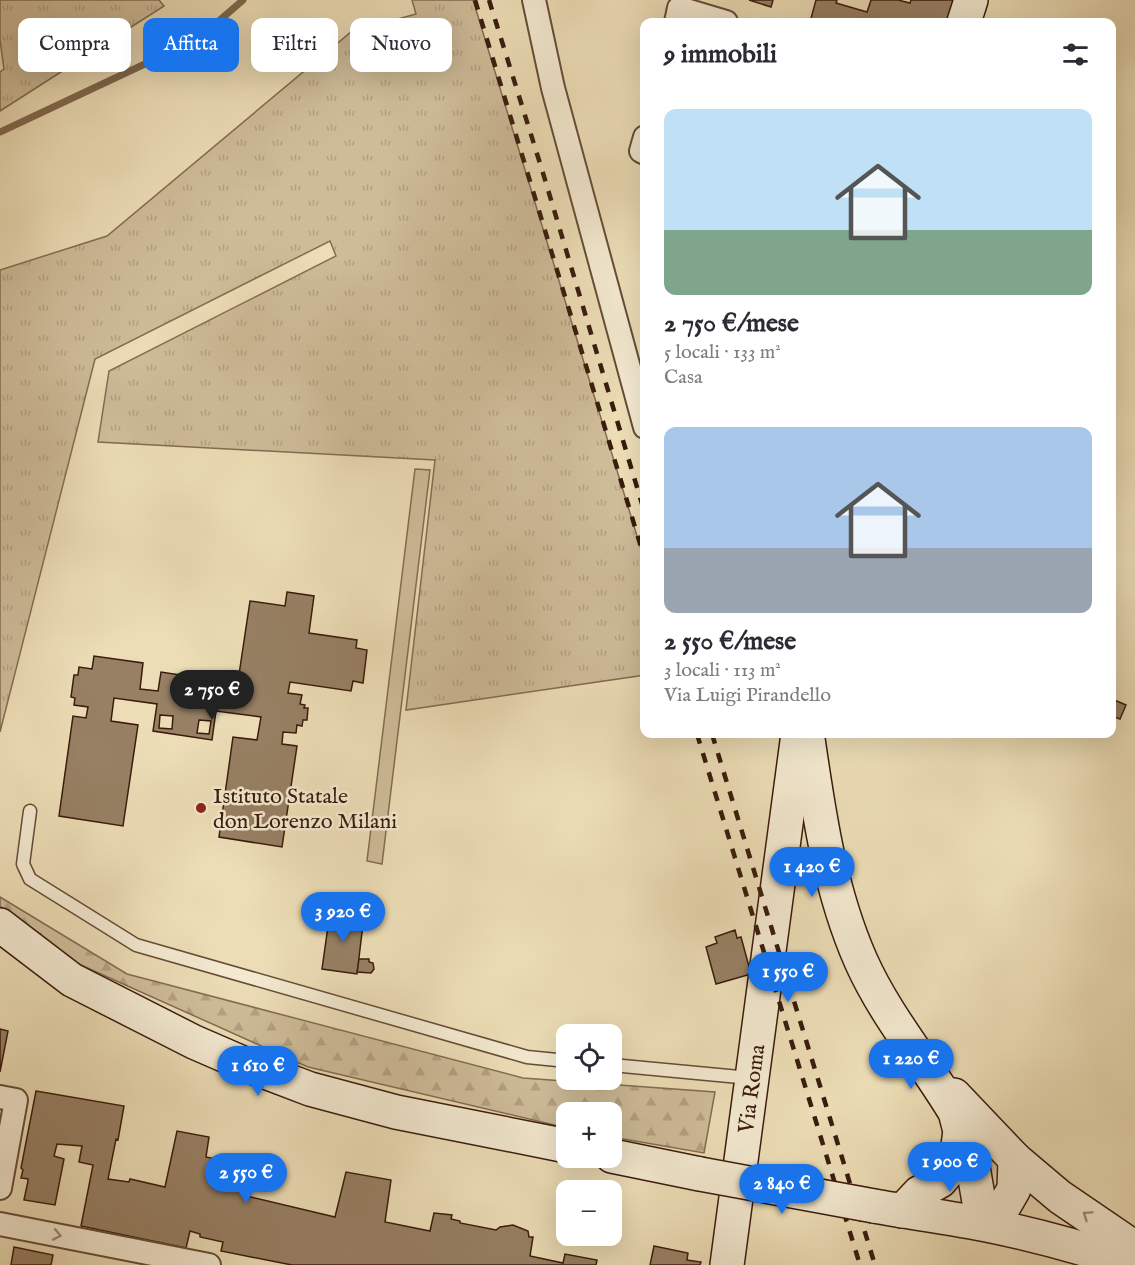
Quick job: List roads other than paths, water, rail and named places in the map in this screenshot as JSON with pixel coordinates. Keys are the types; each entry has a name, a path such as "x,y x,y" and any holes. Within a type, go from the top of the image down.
{"main road":[{"path":"965,18 971,0"},
{"name":"Via Roma","path":"727,1265 797,738"},
{"path":"808,738 819,816 832,879 849,932 862,963 902,1031 955,1112 960,1131 971,1155 979,1202 990,1225"},
{"path":"0,925 72,980 194,1042 247,1065 310,1089 396,1112 556,1144"},
{"path":"902,1031 948,1089 1016,1159 1060,1197 1135,1248"},
{"path":"888,1208 920,1194 940,1181 951,1168 957,1153 960,1131"},
{"path":"622,1158 990,1225 1090,1250 1134,1265"},
{"path":"990,1225 1014,1189 1016,1159"}],"street":[{"path":"534,0 553,88 640,410"},
{"path":"678,15 699,18"},
{"path":"0,1188 8,1099"},
{"path":"0,1224 208,1265"}],"lane":[{"path":"30,812 23,864 30,879 136,945 527,1057 556,1060"},
{"path":"622,1066 751,1078"}],"waterway":[{"path":"0,132 198,39 243,0"}],"railway":[{"path":"475,0 640,544"},
{"path":"489,0 640,497"},
{"path":"698,738 860,1265"},
{"path":"713,738 875,1265"}],"place":[{"name":"Istituto Statale don Lorenzo Milani","path":"201,808"}]}
